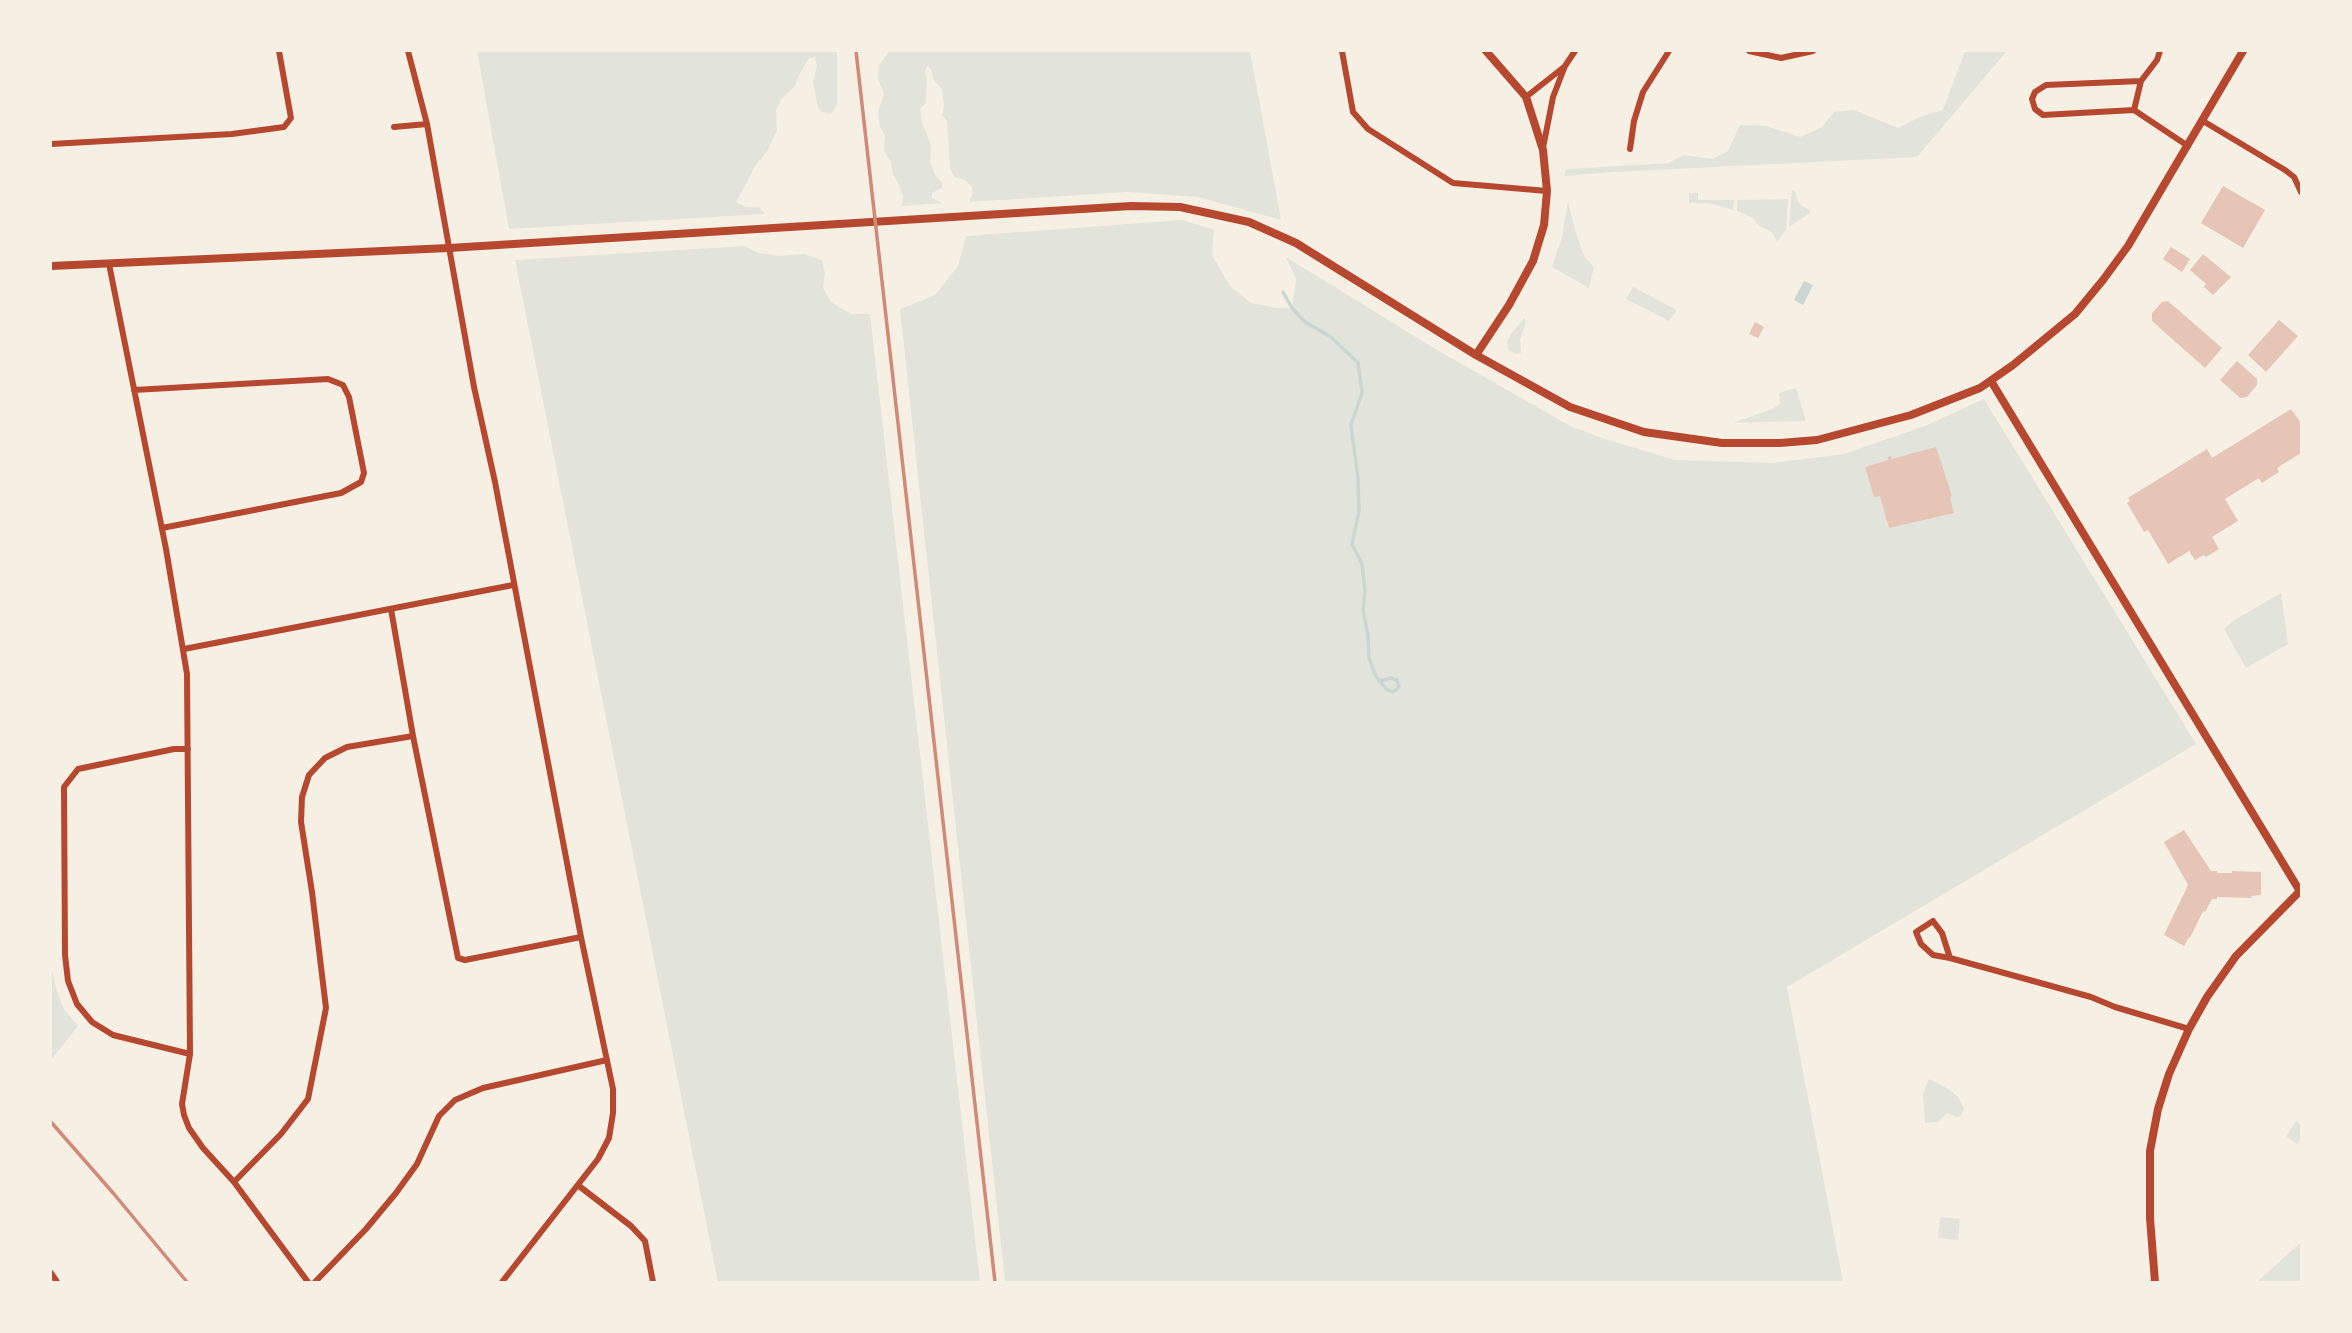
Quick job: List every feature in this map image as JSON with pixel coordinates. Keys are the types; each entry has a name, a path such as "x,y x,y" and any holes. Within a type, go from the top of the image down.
{"street":[{"path":"51,144 284,127 291,118 279,51"},
{"path":"408,51 427,124 513,585 613,1088 609,1138 598,1159 502,1282"},
{"path":"1342,51 1353,112 1368,130 1453,183 1546,191"},
{"path":"1486,51 1526,97 1543,150"},
{"path":"1476,355 1509,305 1533,261 1544,225 1546,191 1543,150 1549,113 1565,66 1575,51"},
{"path":"1630,149 1634,121 1643,92 1669,51"},
{"path":"1749,51 1781,58 1813,51"},
{"path":"2134,110 2141,81 2157,60 2160,51"},
{"path":"51,266 449,248 1131,206 1180,206 1249,222 1296,243 1476,355 1570,407 1644,432 1722,443 1817,440 1911,415 1980,388 2075,314 2128,246 2244,51"},
{"path":"1526,97 1565,66"},
{"path":"2141,81 2046,85 2035,92 2032,99 2035,109 2043,115 2134,110 2188,146"},
{"path":"2203,121 2285,170 2294,177 2301,192"},
{"path":"394,127 427,124"},
{"path":"109,264 162,528 184,649 189,701 190,1054 182,1104 184,1115 189,1128 203,1148 234,1182 308,1282"},
{"path":"134,390 328,379 343,385 349,397 364,473 361,482 341,493 162,528"},
{"path":"1991,381 2301,891 2236,956 2207,997 2189,1029 2162,1094 2150,1151 2150,1214 2155,1282"},
{"path":"184,649 513,585"},
{"path":"391,610 413,736 458,958 466,960 581,937"},
{"path":"234,1182 281,1134 308,1099 326,1008 313,892 301,822 302,797 309,775 325,758 347,747 413,736"},
{"path":"188,749 174,749 78,769 64,787 65,955 68,981 77,1004 92,1023 113,1035 190,1054"},
{"path":"1950,958 1942,933 1933,921 1916,932 1921,944 1933,956 1950,958 2066,990 2189,1029"},
{"path":"315,1282 396,1193 417,1164 439,1116 455,1100 482,1088 607,1060"},
{"path":"579,1185 631,1226 645,1241 653,1282"},
{"path":"51,1273 57,1282"}],"shaded area":[{"path":"477,51 837,51 837,104 831,114 818,108 813,82 817,66 815,57 809,58 795,86 781,100 776,110 777,130 736,202 746,207 759,207 765,214 509,229"},
{"path":"889,51 1250,51 1281,220 1198,197 1129,192 969,202 973,194 971,186 965,180 954,177 950,168 947,121 942,115 942,89 927,66 926,103 920,109 922,123 931,145 930,162 935,175 942,183 942,188 932,193 932,198 943,203 901,206 903,196 893,175 891,162 884,151 885,135 880,127 878,112 884,94 878,79 879,65"},
{"path":"1965,51 2007,51 1917,157 1565,176 1568,169 1669,163 1683,155 1713,159 1728,151 1740,125 1766,126 1800,137 1822,127 1834,112 1854,110 1898,128 1922,116 1943,110"},
{"path":"1792,190 1795,191 1798,202 1810,210 1810,213 1789,227"},
{"path":"1689,193 1698,193 1698,200 1734,200 1733,210 1709,203 1689,203"},
{"path":"1788,199 1786,230 1777,242 1772,232 1759,226 1753,218 1737,211 1737,200"},
{"path":"1568,202 1584,256 1594,267 1589,288 1552,267 1562,237"},
{"path":"1183,220 1214,230 1212,255 1230,286 1251,303 1292,308 1296,279 1286,257 1432,347 1570,426 1675,460 1773,463 1844,454 1925,426 1984,399 2196,744 1787,987 1843,1282 1005,1282 900,309 935,295 958,266 966,236"},
{"path":"744,246 759,253 778,256 804,254 822,260 825,273 823,288 831,302 851,314 870,314 980,1282 718,1282 515,260"},
{"path":"1804,281 1813,285 1803,305 1794,300"},
{"path":"1633,287 1677,310 1669,321 1626,299"},
{"path":"1524,318 1526,323 1520,339 1521,353 1515,354 1509,350 1507,342"},
{"path":"1796,388 1806,421 1733,423 1772,409 1780,404 1779,393"},
{"path":"2281,593 2288,644 2246,668 2224,629 2231,622"},
{"path":"51,965 57,993 64,1009 78,1026 51,1060"},
{"path":"1929,1079 1959,1098 1964,1109 1961,1116 1947,1113 1938,1122 1925,1123 1923,1094"},
{"path":"2296,1121 2301,1125 2301,1138 2297,1144 2286,1136"},
{"path":"1940,1217 1960,1219 1958,1240 1938,1238"},
{"path":"2301,1242 2301,1282 2257,1282"}],"building":[{"path":"2223,186 2265,210 2243,248 2201,223"},
{"path":"2171,247 2190,259 2182,272 2163,259"},
{"path":"2203,254 2231,277 2213,295 2204,287 2206,284 2190,270"},
{"path":"2168,301 2222,348 2205,368 2152,321 2152,313 2162,302"},
{"path":"2279,320 2298,336 2266,372 2248,355"},
{"path":"1755,322 1764,327 1758,338 1749,334"},
{"path":"2237,361 2257,379 2257,385 2247,397 2240,398 2220,380"},
{"path":"2291,409 2301,423 2301,453 2277,468 2279,472 2262,483 2259,478 2225,499 2238,521 2212,537 2219,549 2195,560 2189,551 2168,564 2148,530 2144,532 2127,503 2130,501 2128,498 2207,449 2212,458"},
{"path":"1936,447 1952,496 1950,497 1954,513 1889,528 1880,496 1874,497 1865,467 1888,460 1891,456 1892,459"},
{"path":"2184,830 2211,871 2261,872 2261,895 2251,896 2252,898 2212,899 2184,946 2164,935 2188,885 2164,842"}],"waterway":[{"path":"1283,292 1292,308 1305,322 1331,337 1358,363 1362,393 1351,425 1359,511 1352,544 1362,564 1365,591 1363,610 1369,658 1376,676 1386,689 1393,692 1399,687 1397,680 1391,678 1379,681"}],"railway":[{"path":"856,51 995,1282"},
{"path":"51,1122 187,1282"}]}
